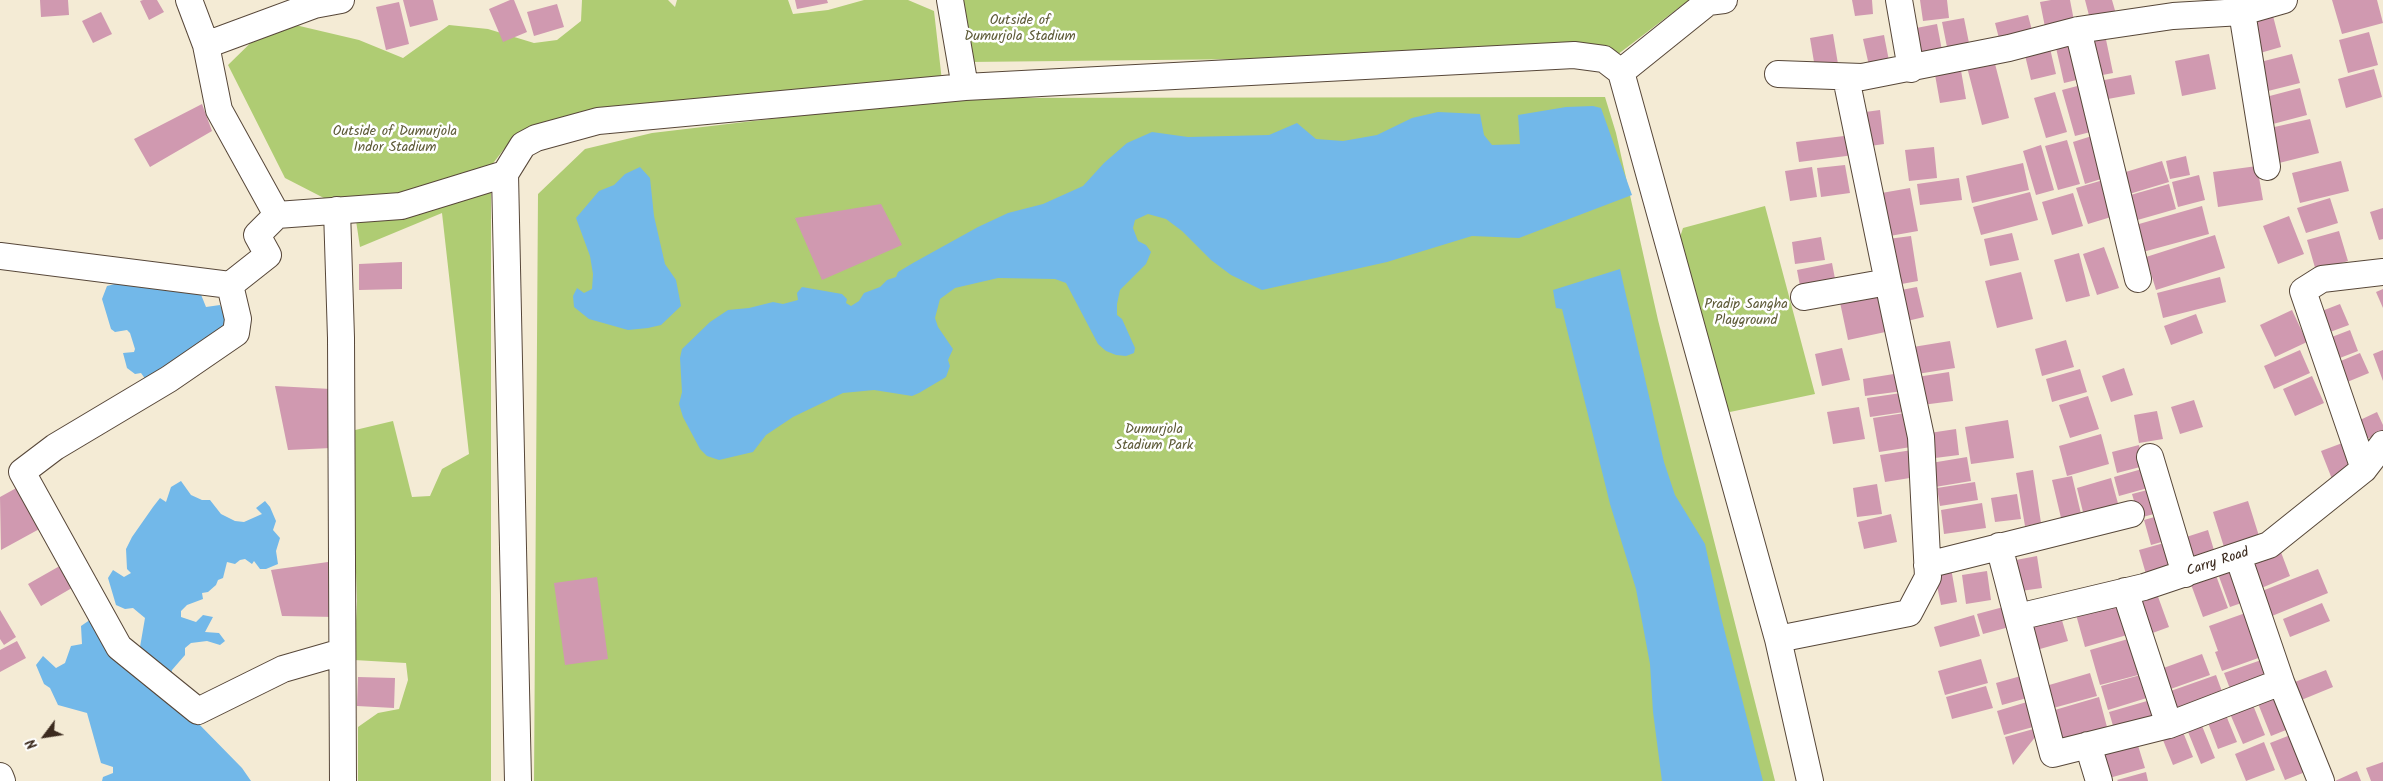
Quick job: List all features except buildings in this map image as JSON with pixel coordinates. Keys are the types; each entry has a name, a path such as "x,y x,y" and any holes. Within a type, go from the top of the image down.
{"street":[{"path":"189,0 206,45 220,110 278,215"},
{"path":"950,0 965,87"},
{"path":"1621,72 1708,2 1724,0"},
{"path":"1899,0 1911,69"},
{"path":"1778,74 1846,78 1911,69 2009,48 2078,30 2173,16 2242,12 2284,0"},
{"path":"206,45 314,5 336,1"},
{"path":"2242,12 2267,167"},
{"path":"2078,30 2138,279"},
{"path":"518,781 505,174 523,145 536,138 598,121 965,87 1574,55 1604,59 1621,72 1778,639 1810,781"},
{"path":"1778,639 1909,613 1928,577 1921,437 1846,78"},
{"path":"0,256 230,285 268,255 257,235 278,215 401,206 505,174"},
{"path":"337,210 341,338 342,781"},
{"path":"2364,469 2303,291 2322,279 2383,272"},
{"path":"1804,297 1888,282"},
{"path":"230,285 238,319 236,333 169,379 55,448 11,472 119,647 198,711 283,669 342,652"},
{"name":"Carry Road","path":"2018,617 2125,591 2185,574 2269,546 2364,469 2383,444"},
{"path":"2150,457 2185,574"},
{"path":"1927,565 2131,514"},
{"path":"1999,546 2052,754 2169,725 2281,682"},
{"path":"2238,556 2281,682 2321,781"},
{"path":"2125,591 2169,725"},
{"path":"2088,745 2099,781"},
{"path":"0,776 2,781"}],"green space":[{"name":"Outside of Dumurjola Indor Stadium","path":"582,0 668,0 675,7 677,0 788,0 793,14 828,10 864,0 908,0 934,11 942,81 521,134 504,149 491,166 491,781 358,781 358,727 378,713 399,709 408,680 406,663 354,660 357,601 351,431 393,421 412,497 430,496 442,469 469,454 442,213 360,247 355,214 285,178 228,65 274,20 359,40 403,58 449,25 488,29 534,43 557,40 581,21"},
{"name":"Outside of Dumurjola Stadium","path":"958,0 1689,0 1617,55 968,62"},
{"name":"Dumurjola Stadium Park","path":"1605,97 1616,133 1658,320 1775,781 534,781 538,194 585,149 652,133 922,101 966,98"},
{"name":"Pradip Sangha Playground","path":"1765,206 1815,394 1730,412 1723,405 1680,237 1683,228"}],"water":[{"path":"1593,106 1601,108 1632,195 1519,238 1472,236 1387,262 1262,290 1231,275 1211,260 1182,231 1166,219 1148,214 1135,220 1133,228 1138,241 1146,245 1151,252 1146,264 1120,290 1117,304 1117,315 1122,319 1131,339 1135,348 1134,353 1126,356 1116,355 1106,351 1098,344 1066,283 1055,279 998,278 955,288 940,299 935,318 938,327 953,349 948,360 950,366 946,377 919,393 912,396 874,390 843,393 793,417 766,435 753,452 719,460 707,456 700,449 683,417 679,404 682,392 680,358 682,349 710,322 728,310 749,308 773,302 783,304 798,300 797,293 802,287 842,294 847,299 846,303 851,306 859,301 864,293 880,287 887,280 896,277 898,272 978,227 1008,213 1043,204 1083,186 1104,163 1127,143 1152,132 1188,137 1269,135 1297,123 1316,139 1343,141 1377,135 1412,118 1438,112 1480,114 1484,135 1492,145 1520,144 1518,115 1566,107"},
{"path":"640,167 650,178 654,216 665,264 676,280 681,306 661,325 628,330 589,319 574,307 573,296 577,288 584,293 592,289 593,274 590,256 576,218 599,191 614,185 625,174"},
{"path":"1620,269 1664,462 1675,495 1705,544 1721,617 1763,781 1662,781 1653,712 1650,664 1636,589 1610,504 1562,309 1556,308 1553,290"},
{"path":"119,283 200,292 206,307 220,305 222,310 226,310 232,322 146,380 141,373 135,374 127,368 123,353 134,352 135,349 130,333 127,330 115,332 111,329 102,299 107,286"},
{"path":"181,481 191,495 202,500 210,500 221,514 235,521 244,522 262,514 256,508 265,501 276,521 273,530 280,538 276,551 278,564 266,569 260,569 254,561 252,564 245,559 235,564 227,562 223,578 218,580 216,585 208,592 202,593 203,599 187,605 181,611 181,617 196,622 203,615 213,617 205,632 219,633 225,641 220,645 207,641 191,643 185,648 185,655 172,670 170,679 193,718 242,768 251,781 102,781 103,777 113,773 113,767 101,763 87,713 58,705 50,688 44,684 36,665 43,656 56,668 65,663 71,646 82,644 81,626 97,615 140,647 145,618 133,608 125,609 116,605 108,578 113,570 124,577 131,573 127,569 126,549 132,537 160,498 166,502 171,487"}]}
